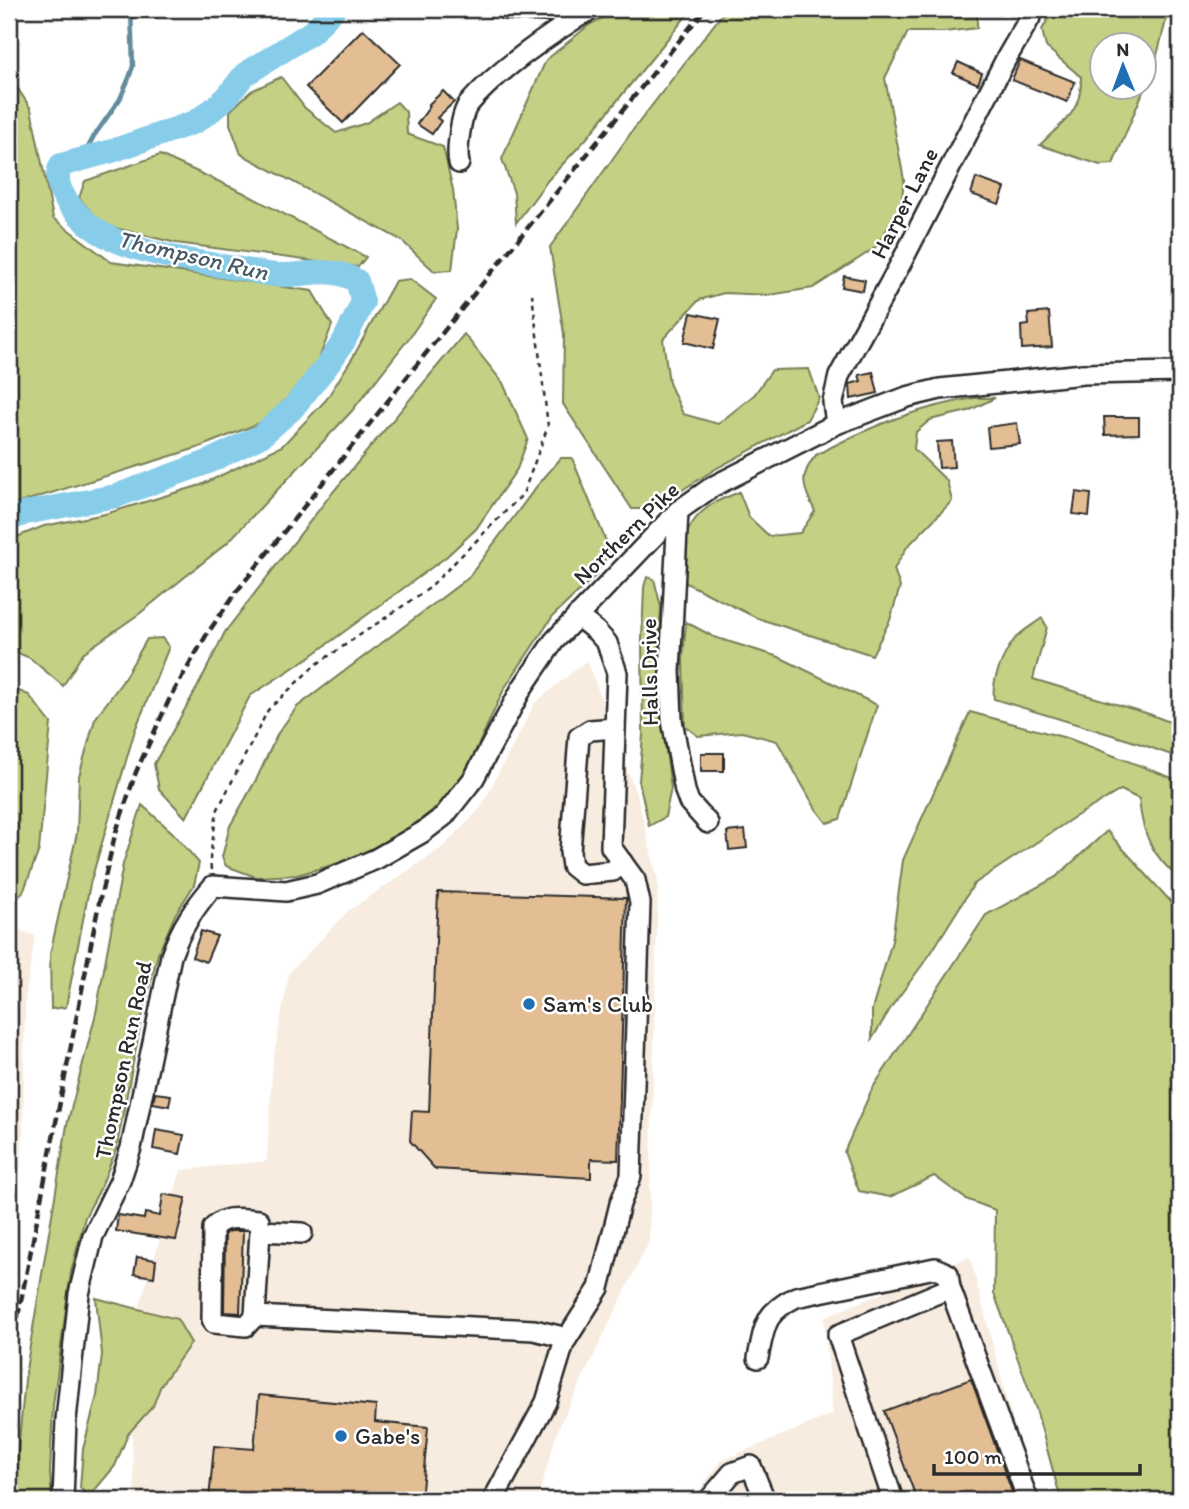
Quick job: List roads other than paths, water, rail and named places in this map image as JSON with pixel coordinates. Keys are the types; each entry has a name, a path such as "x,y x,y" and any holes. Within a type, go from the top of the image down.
{"street":[{"path":"505,9 588,11"},
{"name":"Harper Lane","path":"836,424 833,402 839,376 1035,9"},
{"path":"459,163 457,153 466,107 511,65 588,11"},
{"name":"Northern Pike","path":"213,886 286,891 317,884 376,859 424,832 444,816 465,792 532,671 554,640 678,511 712,487 836,424 908,397 940,389 1069,375 1180,372"},
{"name":"Halls Drive","path":"678,511 670,671 672,720 685,791 689,802 708,823"},
{"path":"492,1500 546,1402 567,1338 599,1288 632,1164 640,903 635,880 611,847 617,673 607,643 577,615"},
{"path":"615,728 590,730 579,737 570,852 572,866 582,874 613,870 622,862"},
{"name":"Thompson Run Road","path":"64,1500 66,1420 75,1319 93,1236 126,1166 171,956 187,919 213,886"},
{"path":"258,1220 260,1231 255,1317 246,1326 221,1325 214,1323 212,1319 213,1228 219,1221 258,1220"},
{"path":"260,1231 302,1233"},
{"path":"758,1358 765,1321 778,1306 796,1297 935,1268 948,1274 950,1289 1028,1500"},
{"path":"893,1500 838,1335 950,1289"},
{"path":"255,1317 534,1330 567,1338"},
{"path":"709,1500 732,1473 751,1466 765,1500"}],"waterway":[{"path":"82,158 120,99 133,66 131,9"},
{"name":"Thompson Run","path":"9,520 25,513 116,496 208,462 261,436 292,409 344,341 363,302 357,281 328,272 265,274 186,260 128,245 96,230 85,221 66,199 58,180 61,165 112,151 195,122 227,97 244,75 312,32 334,9"}],"railway":[{"path":"9,1362 99,903 115,835 136,772 169,700 207,634 237,591 705,9"},
{"path":"9,1038 11,1025"}],"place":[{"name":"Sam's Club","path":"529,1004"},
{"name":"Gabe's","path":"341,1436"}]}
